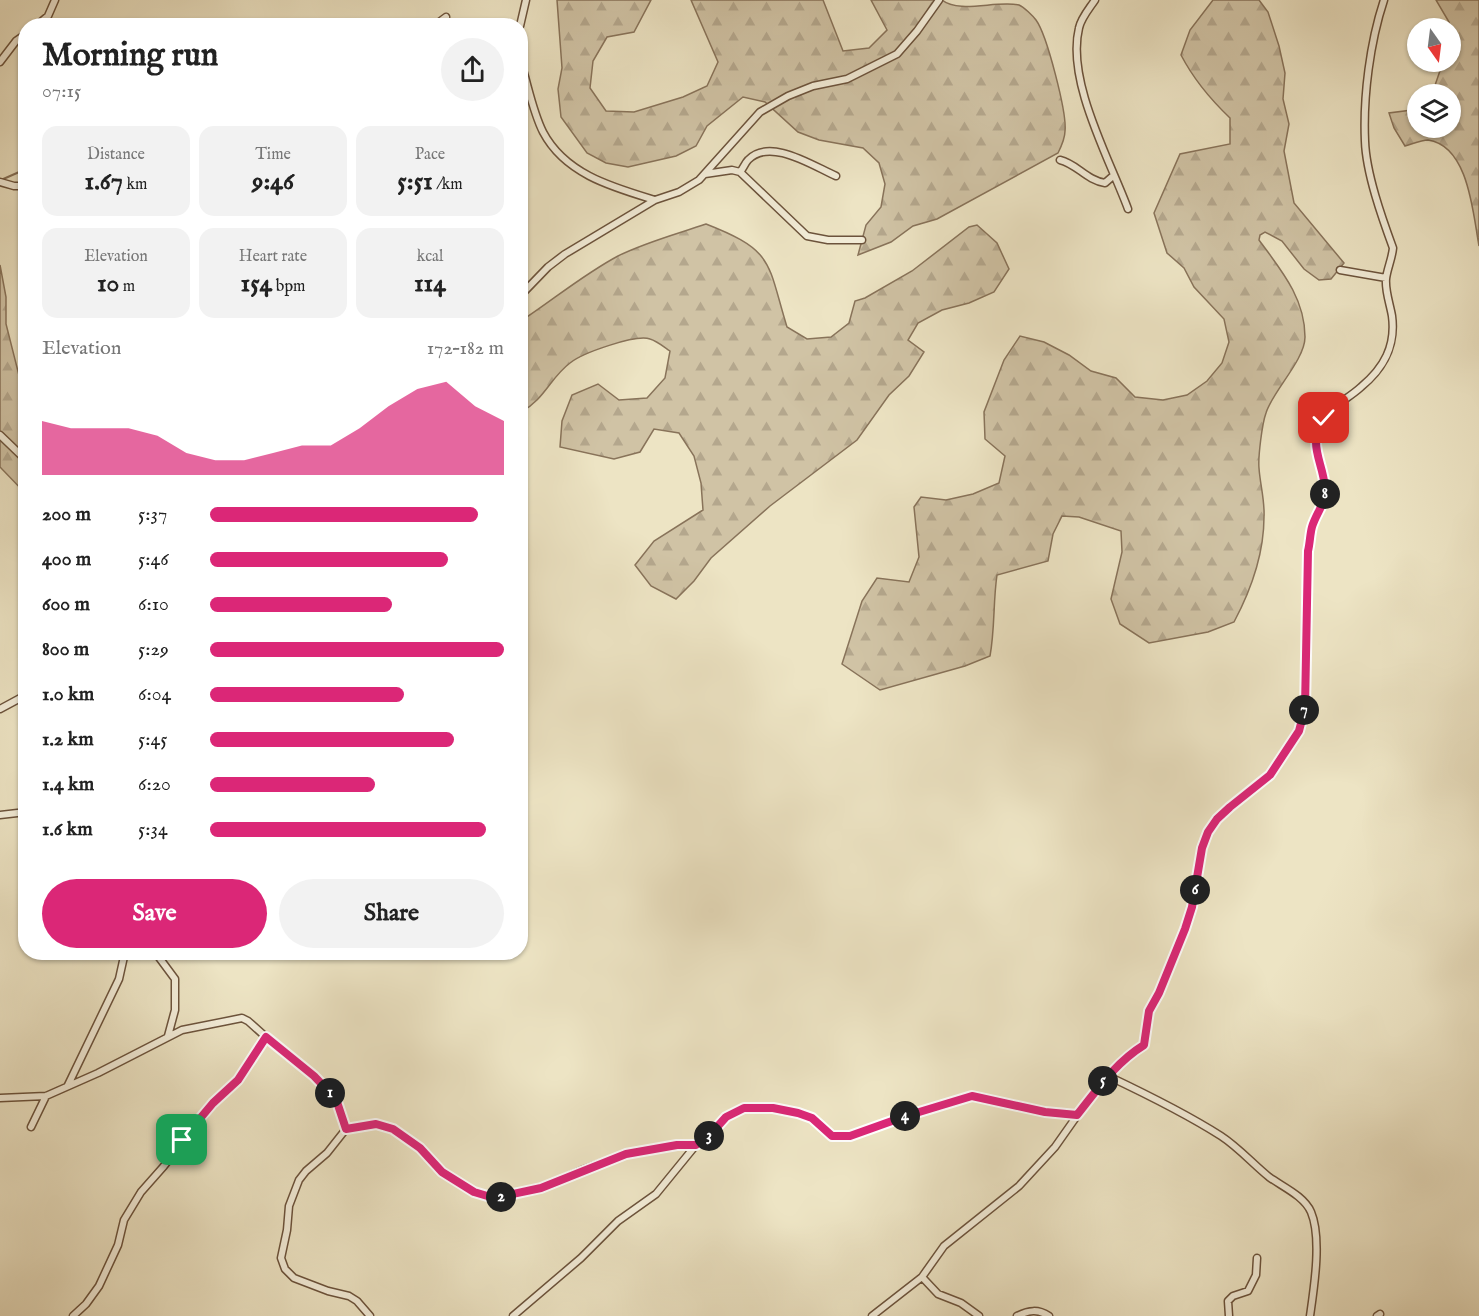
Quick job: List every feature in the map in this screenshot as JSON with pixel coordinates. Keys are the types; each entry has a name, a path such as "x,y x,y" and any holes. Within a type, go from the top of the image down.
{"street":[{"path":"46,18 56,0"},
{"path":"522,18 526,0"},
{"path":"528,288 548,267 565,254 655,200 679,192 699,180 748,124 769,107 813,86 847,80 897,54 939,0"},
{"path":"1095,0 1079,27 1077,53 1085,100 1113,176 1128,209"},
{"path":"872,1316 922,1277 944,1246 1019,1186 1055,1147 1098,1086 1135,1050 1144,1045 1149,1011 1159,993 1192,907 1202,848 1208,832 1217,819 1230,807 1270,775 1299,731 1305,708 1308,551 1312,526 1325,499 1326,487 1315,443 1318,427 1324,418 1375,374 1387,356 1394,335 1386,278 1393,248 1368,165 1365,142 1368,78 1377,22 1384,0"},
{"path":"0,62 18,40"},
{"path":"528,83 543,131 555,151 573,166 610,187 655,200"},
{"path":"740,172 748,159 761,152 772,150 836,176"},
{"path":"1060,160 1074,164 1088,177 1101,183 1113,176"},
{"path":"705,174 732,170 740,172 807,236 828,240 862,240"},
{"path":"0,182 18,186"},
{"path":"1340,270 1386,278"},
{"path":"0,435 18,452"},
{"path":"0,709 18,700"},
{"path":"0,815 18,813"},
{"path":"68,1086 119,979 123,960"},
{"path":"161,960 175,979 175,1010 168,1036"},
{"path":"0,1098 46,1096 98,1073 168,1036 204,1024 242,1018 314,1076 336,1099 346,1129"},
{"path":"73,1316 86,1304 99,1286 118,1245 124,1220 141,1191 164,1166 213,1103 238,1080 266,1037"},
{"path":"1108,1076 1155,1099 1222,1137 1269,1176 1299,1197 1309,1208 1316,1240 1314,1293 1310,1316"},
{"path":"31,1127 46,1096"},
{"path":"513,1316 581,1258 618,1221 656,1194 696,1145 708,1137 726,1117 744,1108 773,1108 798,1113 812,1118 832,1136 850,1136 972,1096 1045,1112 1077,1115"},
{"path":"370,1316 357,1300 349,1296 327,1291 294,1278 285,1269 281,1258 289,1206 299,1180 327,1153 346,1129 376,1124 393,1129 420,1148 442,1172 474,1192 494,1198 541,1188 626,1154 668,1146 696,1145"},
{"path":"1229,1316 1228,1301 1233,1296 1248,1291 1256,1275 1257,1258"},
{"path":"922,1277 938,1294 961,1303 979,1316"},
{"path":"1017,1316 1026,1312 1038,1311 1049,1316"}],"green space":[{"path":"557,0 651,0 634,32 607,37 593,61 590,88 606,111 634,112 683,97 707,86 718,62 691,0 823,0 843,51 869,48 887,30 871,0 942,0 958,6 1019,5 1036,20 1045,41 1063,108 1064,140 1058,153 937,219 913,226 891,242 858,255 866,225 881,207 885,184 879,163 863,148 819,140 798,132 765,102 743,97 707,126 696,146 676,156 628,167 606,163 587,153 561,117 558,89 562,68"},
{"path":"1213,0 1259,0 1268,12 1285,73 1283,99 1289,124 1284,151 1294,203 1344,263 1331,279 1319,280 1304,269 1282,241 1265,232 1260,235 1259,240 1296,297 1304,323 1305,337 1300,356 1269,405 1265,418 1259,463 1264,511 1262,545 1251,584 1240,610 1234,622 1208,632 1149,643 1120,624 1111,599 1122,552 1121,531 1079,517 1062,516 1053,534 1048,561 997,575 990,656 965,666 880,690 842,664 862,601 877,578 909,582 919,557 914,507 921,497 946,500 973,494 999,483 1005,456 985,439 984,412 1004,360 1020,336 1044,342 1069,355 1091,371 1116,378 1135,397 1163,400 1187,395 1207,381 1222,363 1229,342 1224,319 1194,287 1184,268 1167,253 1154,213 1180,154 1230,144 1230,118 1202,88 1181,55 1190,30"},
{"path":"1436,0 1479,0 1479,246 1471,200 1461,168 1442,145 1428,140 1405,146 1394,128 1389,113 1407,111 1407,138 1461,138 1461,84 1435,84 1440,72 1461,72 1461,18 1447,18"},
{"path":"706,224 745,242 757,251 771,273 787,327 807,339 831,337 849,323 855,301 865,298 912,271 969,227 977,225 997,243 1009,269 994,292 969,303 942,310 918,323 908,340 924,352 909,376 889,395 857,440 770,506 711,558 694,581 676,599 651,586 635,565 654,541 703,510 701,483 694,456 679,433 654,429 640,452 614,459 560,447 562,421 572,395 598,384 619,400 647,398 665,378 670,351 655,341 643,338 597,350 570,363 528,408 528,316 605,263 651,242"},
{"path":"0,265 6,297 6,324 18,371 18,486 0,467"}],"waterway":[{"path":"1,180 18,173"}],"route":[{"path":"182,1140 213,1103 238,1080 266,1037 314,1076 336,1099 346,1129 376,1124 393,1129 420,1148 442,1172 474,1192 494,1198 541,1188 626,1154 652,1148 696,1145 708,1137 726,1117 744,1108 773,1108 798,1113 812,1118 832,1136 850,1136 972,1096 1045,1112 1077,1115 1098,1086 1135,1050 1144,1045 1149,1011 1159,993 1192,907 1202,848 1208,832 1217,819 1230,807 1270,775 1286,754 1304,717 1308,551 1312,526 1325,499 1326,487 1315,443 1318,427 1324,418"}]}
